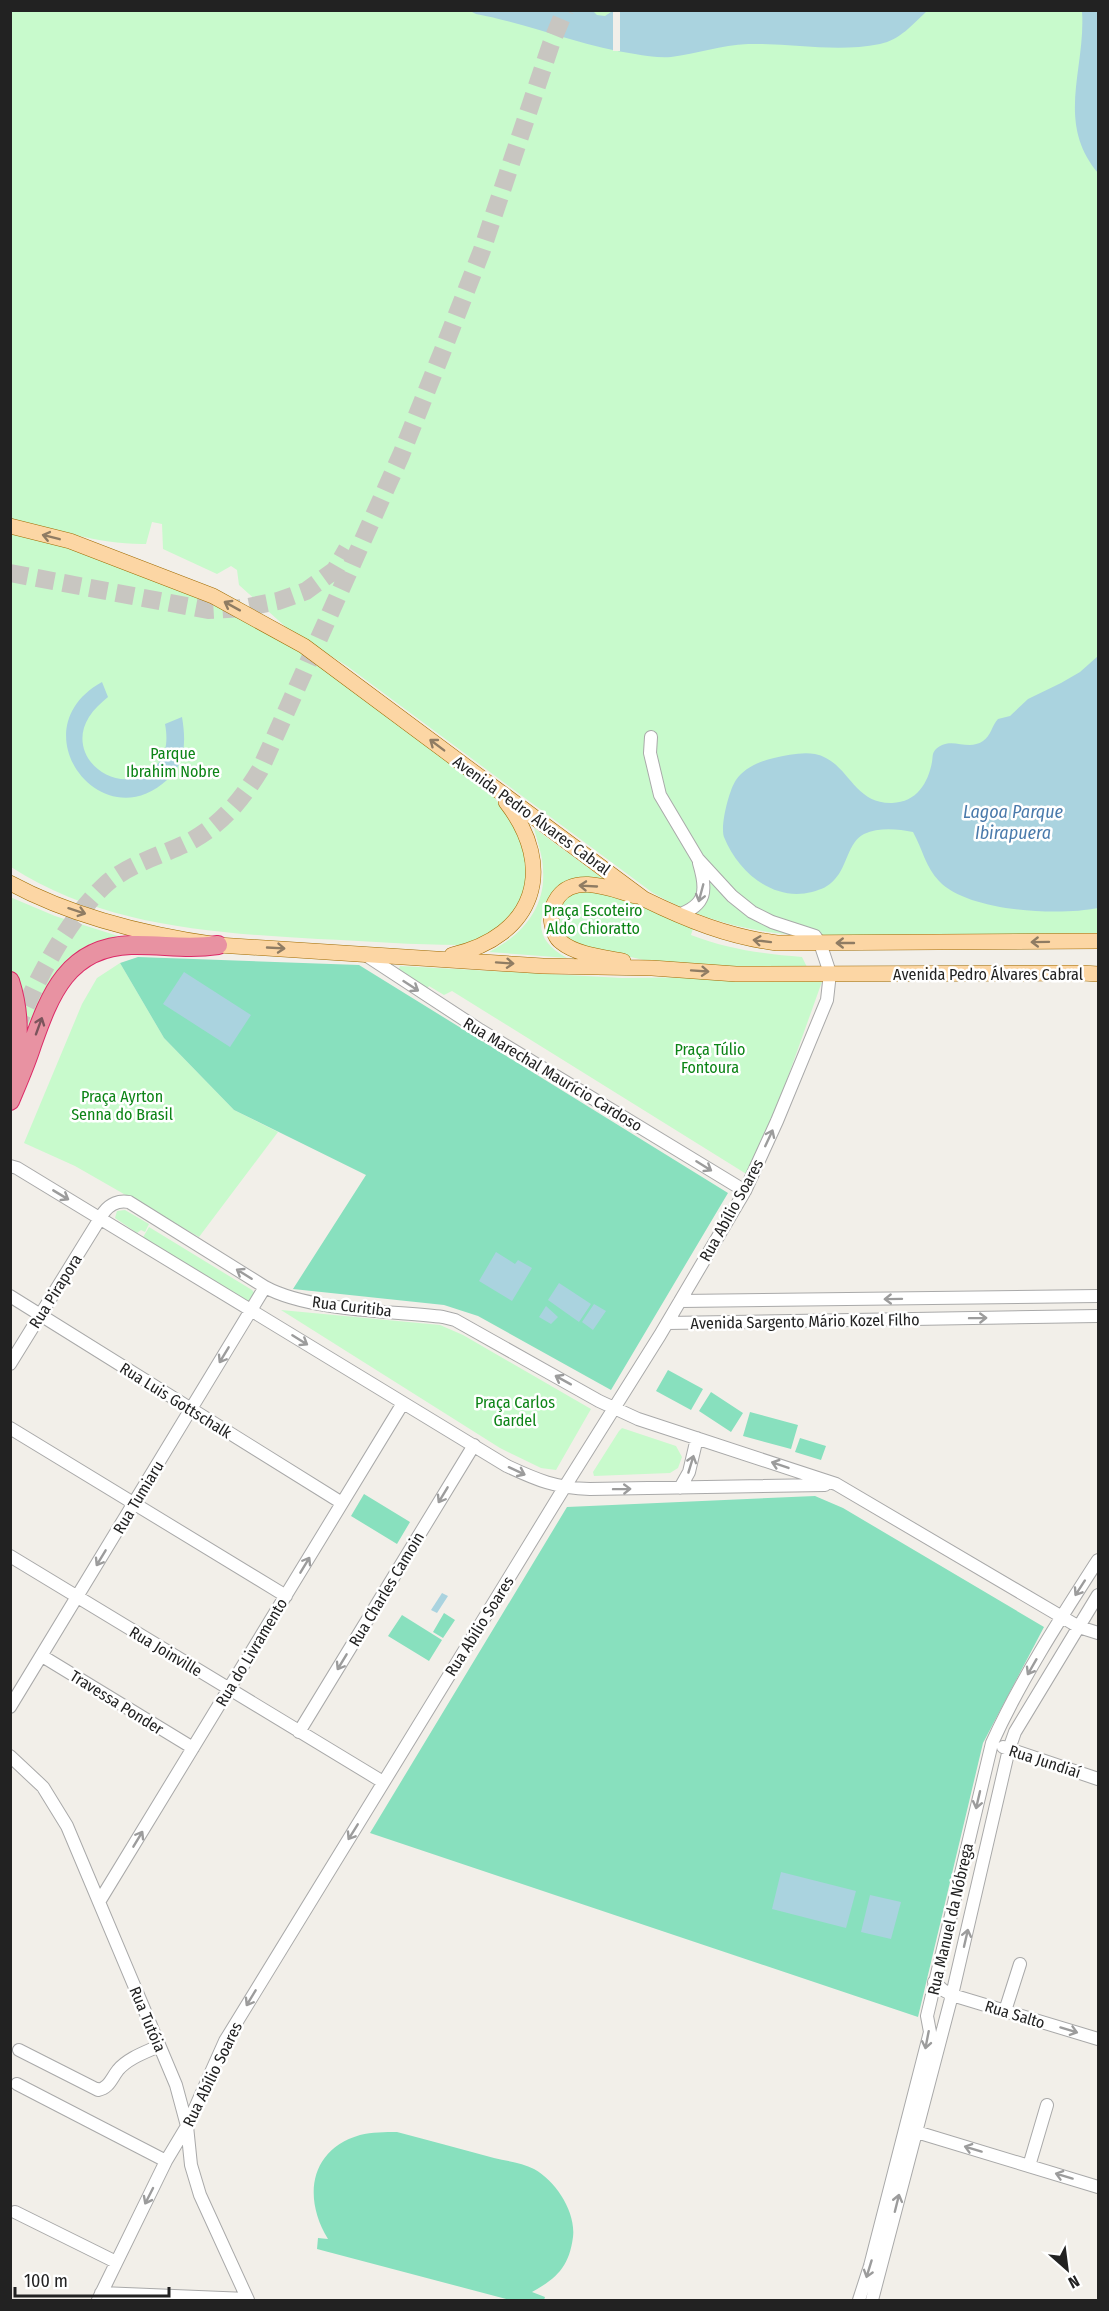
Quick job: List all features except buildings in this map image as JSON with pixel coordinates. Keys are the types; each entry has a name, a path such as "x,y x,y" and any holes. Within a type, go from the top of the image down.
{"highway":[{"path":"10,1101 50,999 70,969 82,959 112,947 130,945 194,949 218,945"},
{"path":"10,981 16,1005 18,1045 10,1078"}],"main road":[{"name":"Avenida Pedro Álvares Cabral","path":"10,526 70,541 213,596 304,646 644,899 678,915 750,939 777,943 1098,941"},
{"path":"437,958 466,951 497,937 512,926 529,897 533,878 530,844 525,830 495,788"},
{"path":"644,899 585,884 572,886 562,892 550,913 555,936 560,942 570,947 652,968"},
{"name":"Avenida Pedro Álvares Cabral","path":"17,886 74,910 134,928 182,940 218,945 363,952 543,966 652,968 736,974 914,975 1082,972 1098,974"}],"street":[{"path":"651,737 650,753 660,795 698,859 732,896 752,912 772,922 812,933 820,944"},
{"path":"678,915 689,911 702,898 704,887 698,859"},
{"name":"Rua Abílio Soares","path":"99,2297 166,2161 187,2126 225,2041 667,1323 745,1191 827,1000 830,973 820,944"},
{"name":"Rua Marechal Maurício Cardoso","path":"363,952 480,1030 745,1191"},
{"path":"10,1166 507,1466 544,1483 564,1488 836,1485"},
{"name":"Rua Curitiba","path":"99,1219 108,1207 123,1201 282,1295 327,1305 455,1320 638,1419 836,1485 1079,1627 1098,1633"},
{"name":"Rua Pirapora","path":"10,1364 99,1219"},
{"name":"Rua Tumiaru","path":"10,1707 265,1287"},
{"name":"Rua Luis Gottschalk","path":"10,1296 342,1503"},
{"name":"Avenida Sargento Mário Kozel Filho","path":"680,1301 1098,1296"},
{"name":"Avenida Sargento Mário Kozel Filho","path":"942,1319 944,1298"},
{"name":"Avenida Sargento Mário Kozel Filho","path":"667,1323 1098,1316"},
{"name":"Rua do Livramento","path":"99,1902 404,1403"},
{"path":"10,1428 286,1596"},
{"path":"680,1488 689,1472 697,1438"},
{"name":"Rua Charles Camoin","path":"299,1732 474,1445"},
{"name":"Rua Joinville","path":"10,1556 383,1782"},
{"name":"Rua Manuel da Nóbrega","path":"872,2301 884,2232 910,2130 930,2032 927,2016 934,1982 992,1743 1005,1714 1098,1560"},
{"name":"Rua Manuel da Nóbrega","path":"910,2130 952,1995 1009,1749 1015,1732 1098,1596"},
{"name":"Travessa Ponder","path":"42,1656 193,1748"},
{"name":"Rua Jundiaí","path":"992,1743 1098,1779"},
{"name":"Rua Tutóia","path":"10,1756 43,1787 58,1808 176,2085 187,2126 191,2165 200,2195 248,2300"},
{"path":"1005,2011 1020,1964"},
{"name":"Rua Salto","path":"934,1982 952,1995 1098,2039"},
{"path":"19,2050 98,2090 107,2087 119,2068 140,2054 159,2046"},
{"path":"17,2084 166,2161"},
{"path":"1029,2166 1047,2105"},
{"path":"910,2130 1098,2187"},
{"path":"15,2212 116,2262"},
{"name":"Rua Manuel da Nóbrega","path":"859,2301 884,2232"},
{"path":"99,2297 248,2300"}],"green space":[{"path":"11,11 1098,11 1098,934 853,937 785,934 719,921 686,909 653,893 347,666 288,629 239,585 237,570 231,566 217,574 163,549 162,524 152,522 146,544 129,544 78,536 11,519"},
{"name":"Parque Ibrahim Nobre","path":"10,529 65,543 209,598 298,650 488,791 506,812 518,835 525,858 526,880 520,900 507,919 487,934 460,945 239,934 159,923 120,914 46,887 11,867"},
{"name":"Praça Escoteiro Aldo Chioratto","path":"534,828 605,880 549,897 542,917 542,933 550,946 567,958 489,952 521,929 536,908 540,897 543,865"},
{"name":"Praça Escoteiro Aldo Chioratto","path":"581,887 644,903 694,925 691,935 705,940 745,950 802,957 807,967 738,969 657,963 574,944 557,928 557,912 563,899"},
{"path":"10,897 55,916 118,936 84,948 69,959 31,1020 14,1054 10,1054"},
{"path":"138,957 359,965 728,1193 611,1390 478,1316 444,1305 293,1289 366,1175 234,1110 164,1038 120,963"},
{"name":"Praça Ayrton Senna do Brasil","path":"120,963 164,1038 234,1110 278,1132 199,1237 75,1166 24,1143 82,1004 97,978"},
{"name":"Praça Túlio Fontoura","path":"400,966 622,978 824,976 774,1116 748,1175 452,991 444,995 429,986 427,989 398,971"},
{"path":"125,1210 149,1224 145,1232 141,1230 137,1233 115,1218 117,1211"},
{"path":"149,1227 252,1290 256,1295 254,1300 248,1302 142,1239"},
{"name":"Praça Carlos Gardel","path":"281,1310 440,1325 463,1335 591,1409 556,1470 541,1468 500,1448"},
{"path":"668,1370 703,1389 691,1410 656,1391"},
{"path":"711,1392 743,1413 731,1432 699,1411"},
{"path":"750,1412 798,1425 791,1449 743,1436"},
{"path":"622,1428 676,1446 682,1457 678,1468 670,1473 594,1476 593,1472"},
{"path":"800,1438 826,1446 821,1460 795,1452"},
{"path":"364,1494 410,1522 397,1544 351,1516"},
{"path":"815,1496 843,1508 1044,1627 983,1743 918,2017 370,1833 567,1507"},
{"path":"444,1613 455,1620 443,1638 433,1632"},
{"path":"402,1615 442,1640 429,1661 388,1636"},
{"path":"397,2132 525,2165 542,2174 557,2189 568,2208 573,2237 565,2264 548,2282 532,2292 545,2297 544,2300 510,2300 317,2249 318,2238 328,2239 315,2208 316,2177 321,2164 330,2152 343,2142 365,2134"}],"water":[{"path":"592,10 597,15 605,16 614,10 927,11 894,39 863,47 830,48 748,44 681,56 658,57 594,46 470,11"},
{"path":"1082,11 1098,11 1098,173 1085,154 1078,134 1075,115"},
{"name":"Lagoa Parque Ibirapuera","path":"1098,656 1098,908 1061,912 1038,911 992,905 971,899 953,891 939,881 927,864 913,832 895,829 864,834 854,843 839,874 832,882 819,890 798,894 784,893 759,881 738,862 730,850 723,832 728,800 736,780 753,766 784,756 815,754 836,765 868,797 892,803 901,802 915,795 924,784 936,749 947,743 971,745 983,741 998,719 1010,716 1028,699 1080,672"},
{"path":"102,682 108,697 89,717 83,732 83,747 89,760 99,770 112,777 126,779 141,776 155,767 166,747 165,724 182,717 184,743 178,766 167,780 142,795 117,797 95,788 78,772 68,750 67,726 78,702"},
{"path":"184,972 251,1015 230,1047 163,1004"},
{"path":"496,1252 515,1264 518,1260 532,1268 512,1301 479,1281"},
{"path":"559,1283 591,1304 579,1322 548,1300"},
{"path":"594,1304 606,1311 593,1330 582,1322"},
{"path":"546,1306 558,1317 551,1324 539,1317"},
{"path":"442,1593 448,1596 437,1613 431,1610"},
{"path":"781,1872 856,1891 846,1928 772,1909"},
{"path":"870,1895 901,1902 891,1939 861,1932"}],"pier":[{"path":"613,11 620,11 620,51 613,51"}],"tunnel":[{"path":"15,1030 53,952 91,899 106,884 125,871 187,843 210,829 229,812 260,770 401,455 482,250 551,44 565,10"},
{"path":"10,573 208,610 243,608 278,601 306,591 335,570 347,549"}]}
